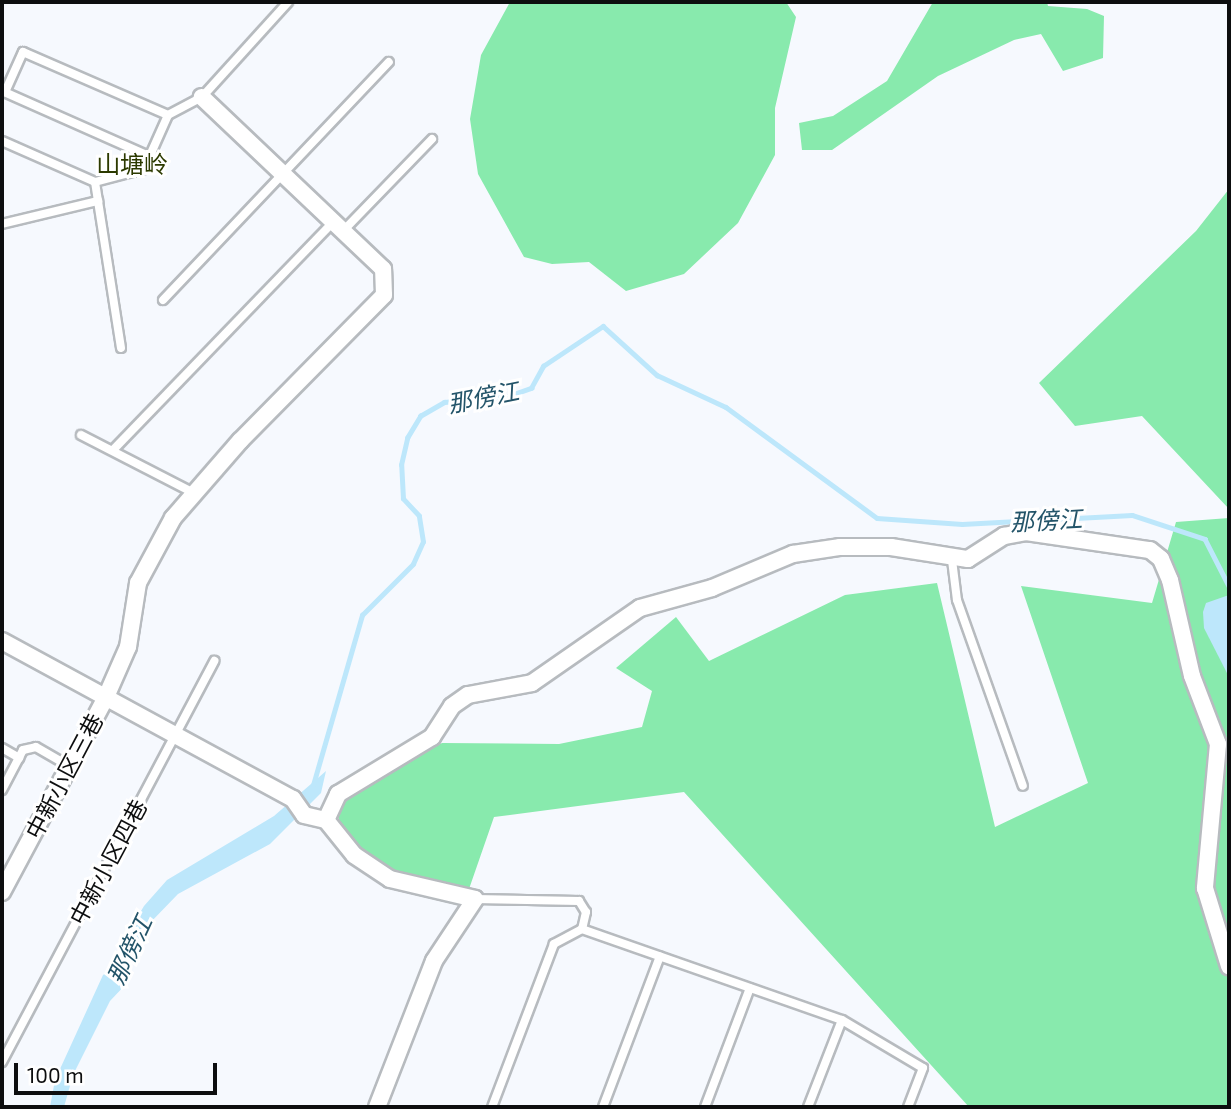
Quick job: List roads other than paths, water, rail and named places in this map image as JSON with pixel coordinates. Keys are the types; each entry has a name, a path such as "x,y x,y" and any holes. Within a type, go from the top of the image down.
{"street":[{"name":"中新小区三巷","path":"2,891 106,697 128,647 143,572 173,517 384,295 383,269 202,97"},
{"path":"326,820 338,794 432,737 452,706 468,695 532,683 640,608 712,588 793,554 840,547 891,547 952,560 968,559 1004,536 1026,532 1150,550 1161,559 1192,676 1218,744 1205,888 1229,966"},
{"path":"2,641 293,799 304,815 326,820 354,855 390,879 475,900 434,961 377,1107"}],"lane":[{"path":"2,141 95,182 144,169 168,115 202,97 288,2"},
{"path":"149,156 3,92 23,52 168,115"},
{"path":"163,300 389,62"},
{"path":"114,449 338,227 432,139"},
{"path":"95,182 121,348"},
{"path":"2,224 98,201"},
{"path":"81,435 114,449 194,494"},
{"path":"952,560 957,600 1023,786"},
{"name":"中新小区四巷","path":"2,1062 214,662"},
{"path":"2,790 23,750 36,747 69,766"},
{"path":"2,748 19,758"},
{"path":"475,900 579,901 586,912 582,929"},
{"path":"492,1107 554,944 582,929 842,1020 923,1068 908,1107"},
{"path":"603,1107 660,956"},
{"path":"705,1107 750,988"},
{"path":"808,1107 842,1020"}],"water":[{"path":"1229,595 1229,677 1204,628 1203,612 1206,603"},
{"path":"326,771 321,793 270,844 178,894 148,925 133,950 127,983 110,1001 73,1075 64,1107 50,1107 55,1080 103,975 121,962 125,938 144,906 167,880 274,816"}],"waterway":[{"name":"那傍江","path":"313,785 362,615 413,564 423,542 419,516 403,499 401,465 407,438 420,416 444,402 505,397 531,388 543,366 603,326 657,375 726,407 877,518 962,524 1132,515 1205,539 1229,586"}],"district":[{"name":"山塘岭","path":"132,164"}]}
